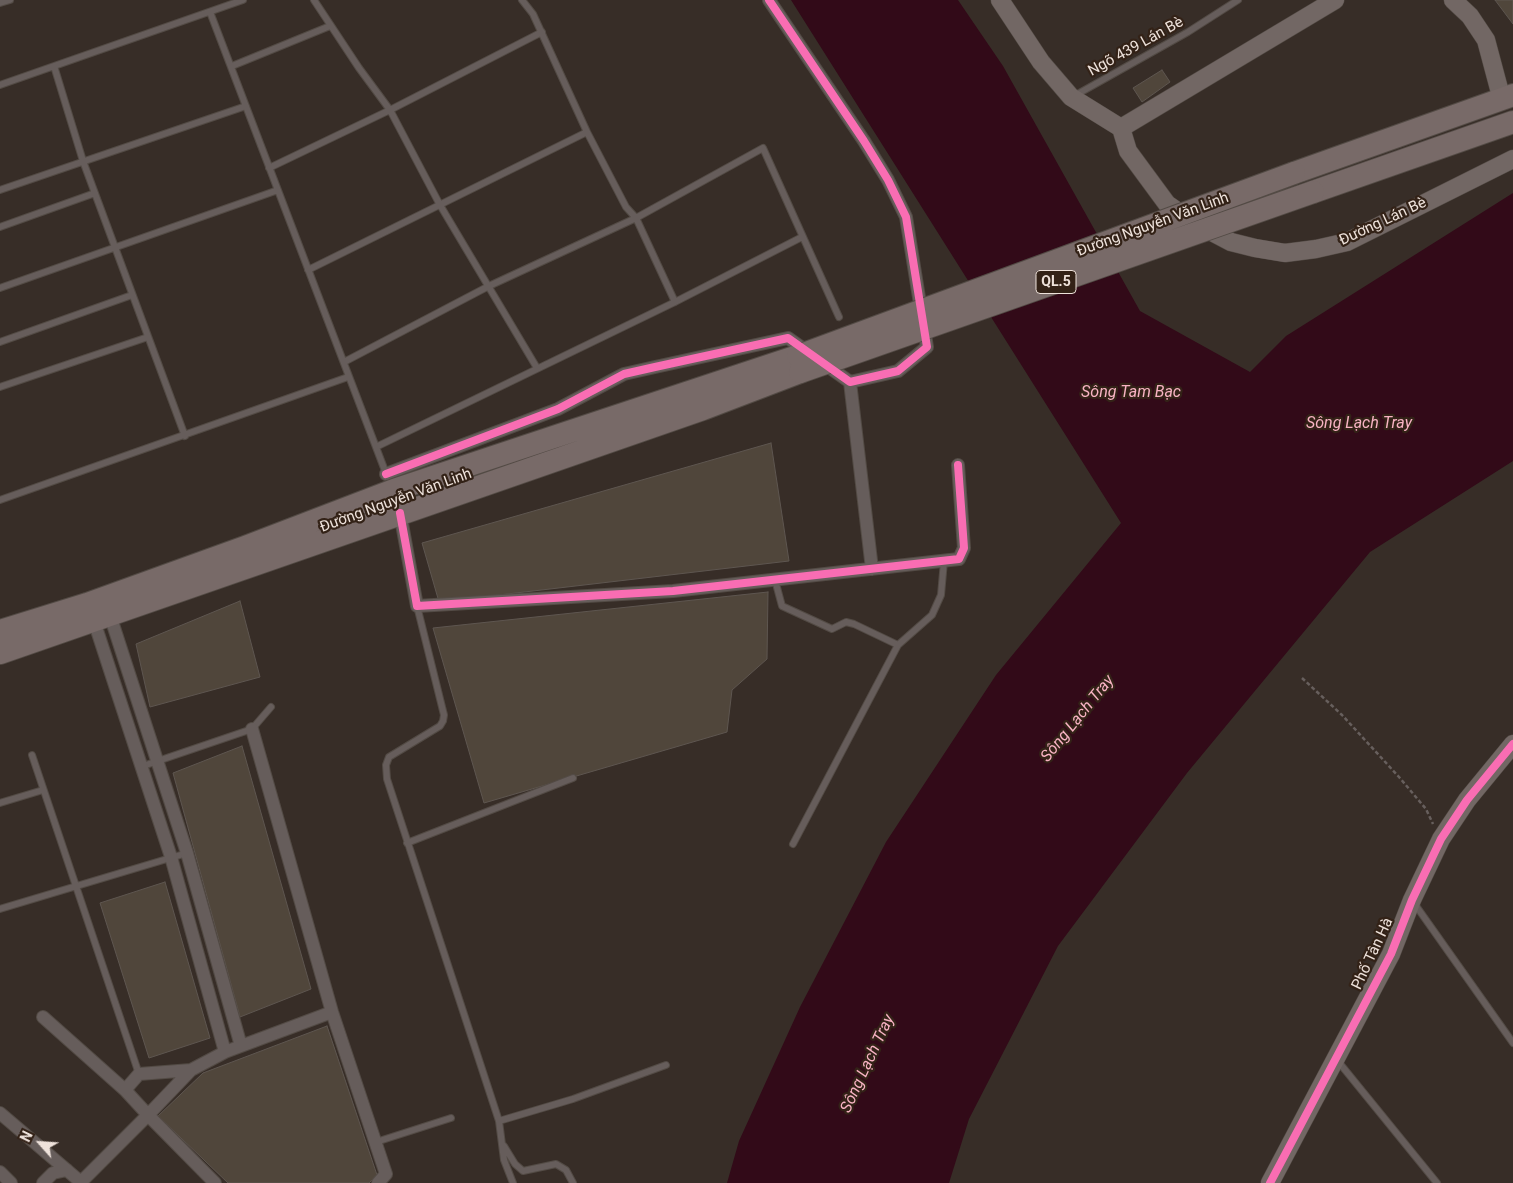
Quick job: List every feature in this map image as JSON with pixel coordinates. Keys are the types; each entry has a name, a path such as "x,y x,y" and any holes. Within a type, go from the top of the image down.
{"highway":[{"name":"Đường Nguyễn Văn Linh","path":"0,631 99,610 400,513 703,409 799,364 1294,172 1507,98"},
{"name":"Đường Nguyễn Văn Linh","path":"0,653 246,547 390,482 799,364 1313,192 1513,122"}],"main road":[{"path":"1000,0 1041,62 1071,97 1121,128 1335,0"},
{"path":"1453,0 1470,16 1486,40 1507,98"},
{"name":"Đường Lán Bè","path":"1121,128 1128,151 1167,204 1194,222 1231,242 1285,253 1347,242 1513,159"},
{"name":"Phố Tân Hà","path":"1270,1183 1391,954 1412,900 1441,839 1467,800 1513,744"}],"street":[{"path":"769,0 864,141 888,180 906,217 927,347 898,370 850,382"},
{"path":"390,482 558,409 624,374 788,338 850,382 872,569"},
{"path":"400,513 417,606 673,591 959,559 964,548 958,465"},
{"path":"99,610 158,760 187,853 242,1046"},
{"path":"99,610 142,766 171,857 225,1052"},
{"path":"252,729 332,1012 386,1174 378,1183"},
{"path":"0,1113 82,1183 191,1070 225,1052 332,1012"},
{"path":"43,1017 124,1090 215,1183"},
{"path":"124,1090 139,1074 191,1070"},
{"path":"43,1183 53,1173 67,1170"},
{"path":"0,1172 11,1183"}],"lane":[{"path":"0,3 10,0"},
{"path":"0,85 243,0"},
{"path":"314,0 330,26 390,110 440,205 537,368"},
{"path":"522,0 533,14 587,132 626,207 636,218 675,302"},
{"name":"Ngõ 439 Lán Bè","path":"1071,97 1188,32 1238,0"},
{"path":"210,12 344,362 348,377 390,482"},
{"path":"232,66 330,26"},
{"path":"269,168 390,110 542,32"},
{"path":"54,66 83,161 185,436"},
{"path":"0,190 246,106"},
{"path":"308,270 587,132"},
{"path":"344,362 489,286 636,218 763,148 839,317"},
{"path":"0,288 278,190"},
{"path":"0,227 95,193"},
{"path":"376,447 675,302 802,237"},
{"path":"0,342 132,295"},
{"path":"0,386 148,337"},
{"path":"0,500 348,377"},
{"path":"793,844 898,645 932,615 941,595 944,561"},
{"path":"775,580 782,606 832,629 846,622 854,624 898,645"},
{"path":"417,606 444,715 440,726 393,754 386,765 387,779 499,1121 504,1160 513,1183"},
{"path":"142,766 252,729 271,707"},
{"path":"32,756 139,1074"},
{"path":"407,843 573,778"},
{"path":"0,804 43,790"},
{"path":"0,909 187,853"},
{"path":"1412,900 1513,1043"},
{"path":"1336,1058 1437,1183"},
{"path":"499,1121 573,1099 666,1065"},
{"path":"376,1142 451,1118"},
{"path":"503,1145 515,1164 523,1171 556,1164 566,1170 573,1183"}],"path":[{"path":"1302,678 1342,715 1399,777 1426,809 1441,839"}],"water":[{"name":"Sông Lạch Tray","path":"791,0 958,0 1003,66 1140,311 1250,372 1286,336 1513,193 1513,461 1370,552 1187,773 1058,946 969,1119 949,1183 727,1183 739,1141 800,1007 886,842 996,675 1121,523"}],"building":[{"path":"1495,0 1513,0 1513,24"},
{"path":"1162,70 1170,82 1142,102 1133,88"},
{"path":"771,443 789,561 439,602 422,543"},
{"path":"768,592 767,659 732,690 727,732 484,803 433,628"},
{"path":"240,601 260,677 150,707 136,644"},
{"path":"242,746 311,989 240,1017 173,773"},
{"path":"165,882 210,1038 149,1058 100,903"},
{"path":"327,1026 377,1175 369,1183 228,1183 158,1116 203,1073"}],"cycle path":[{"path":"386,474 558,409 624,374 788,338 850,382 898,371 927,347 906,217 888,180 864,141 769,0"},
{"path":"400,513 417,606 673,591 959,559 964,548 958,465"},
{"path":"1270,1183 1391,954 1412,900 1441,839 1467,800 1513,744"}],"water label":[{"name":"Sông Tam Bạc","path":"1131,393"}]}
